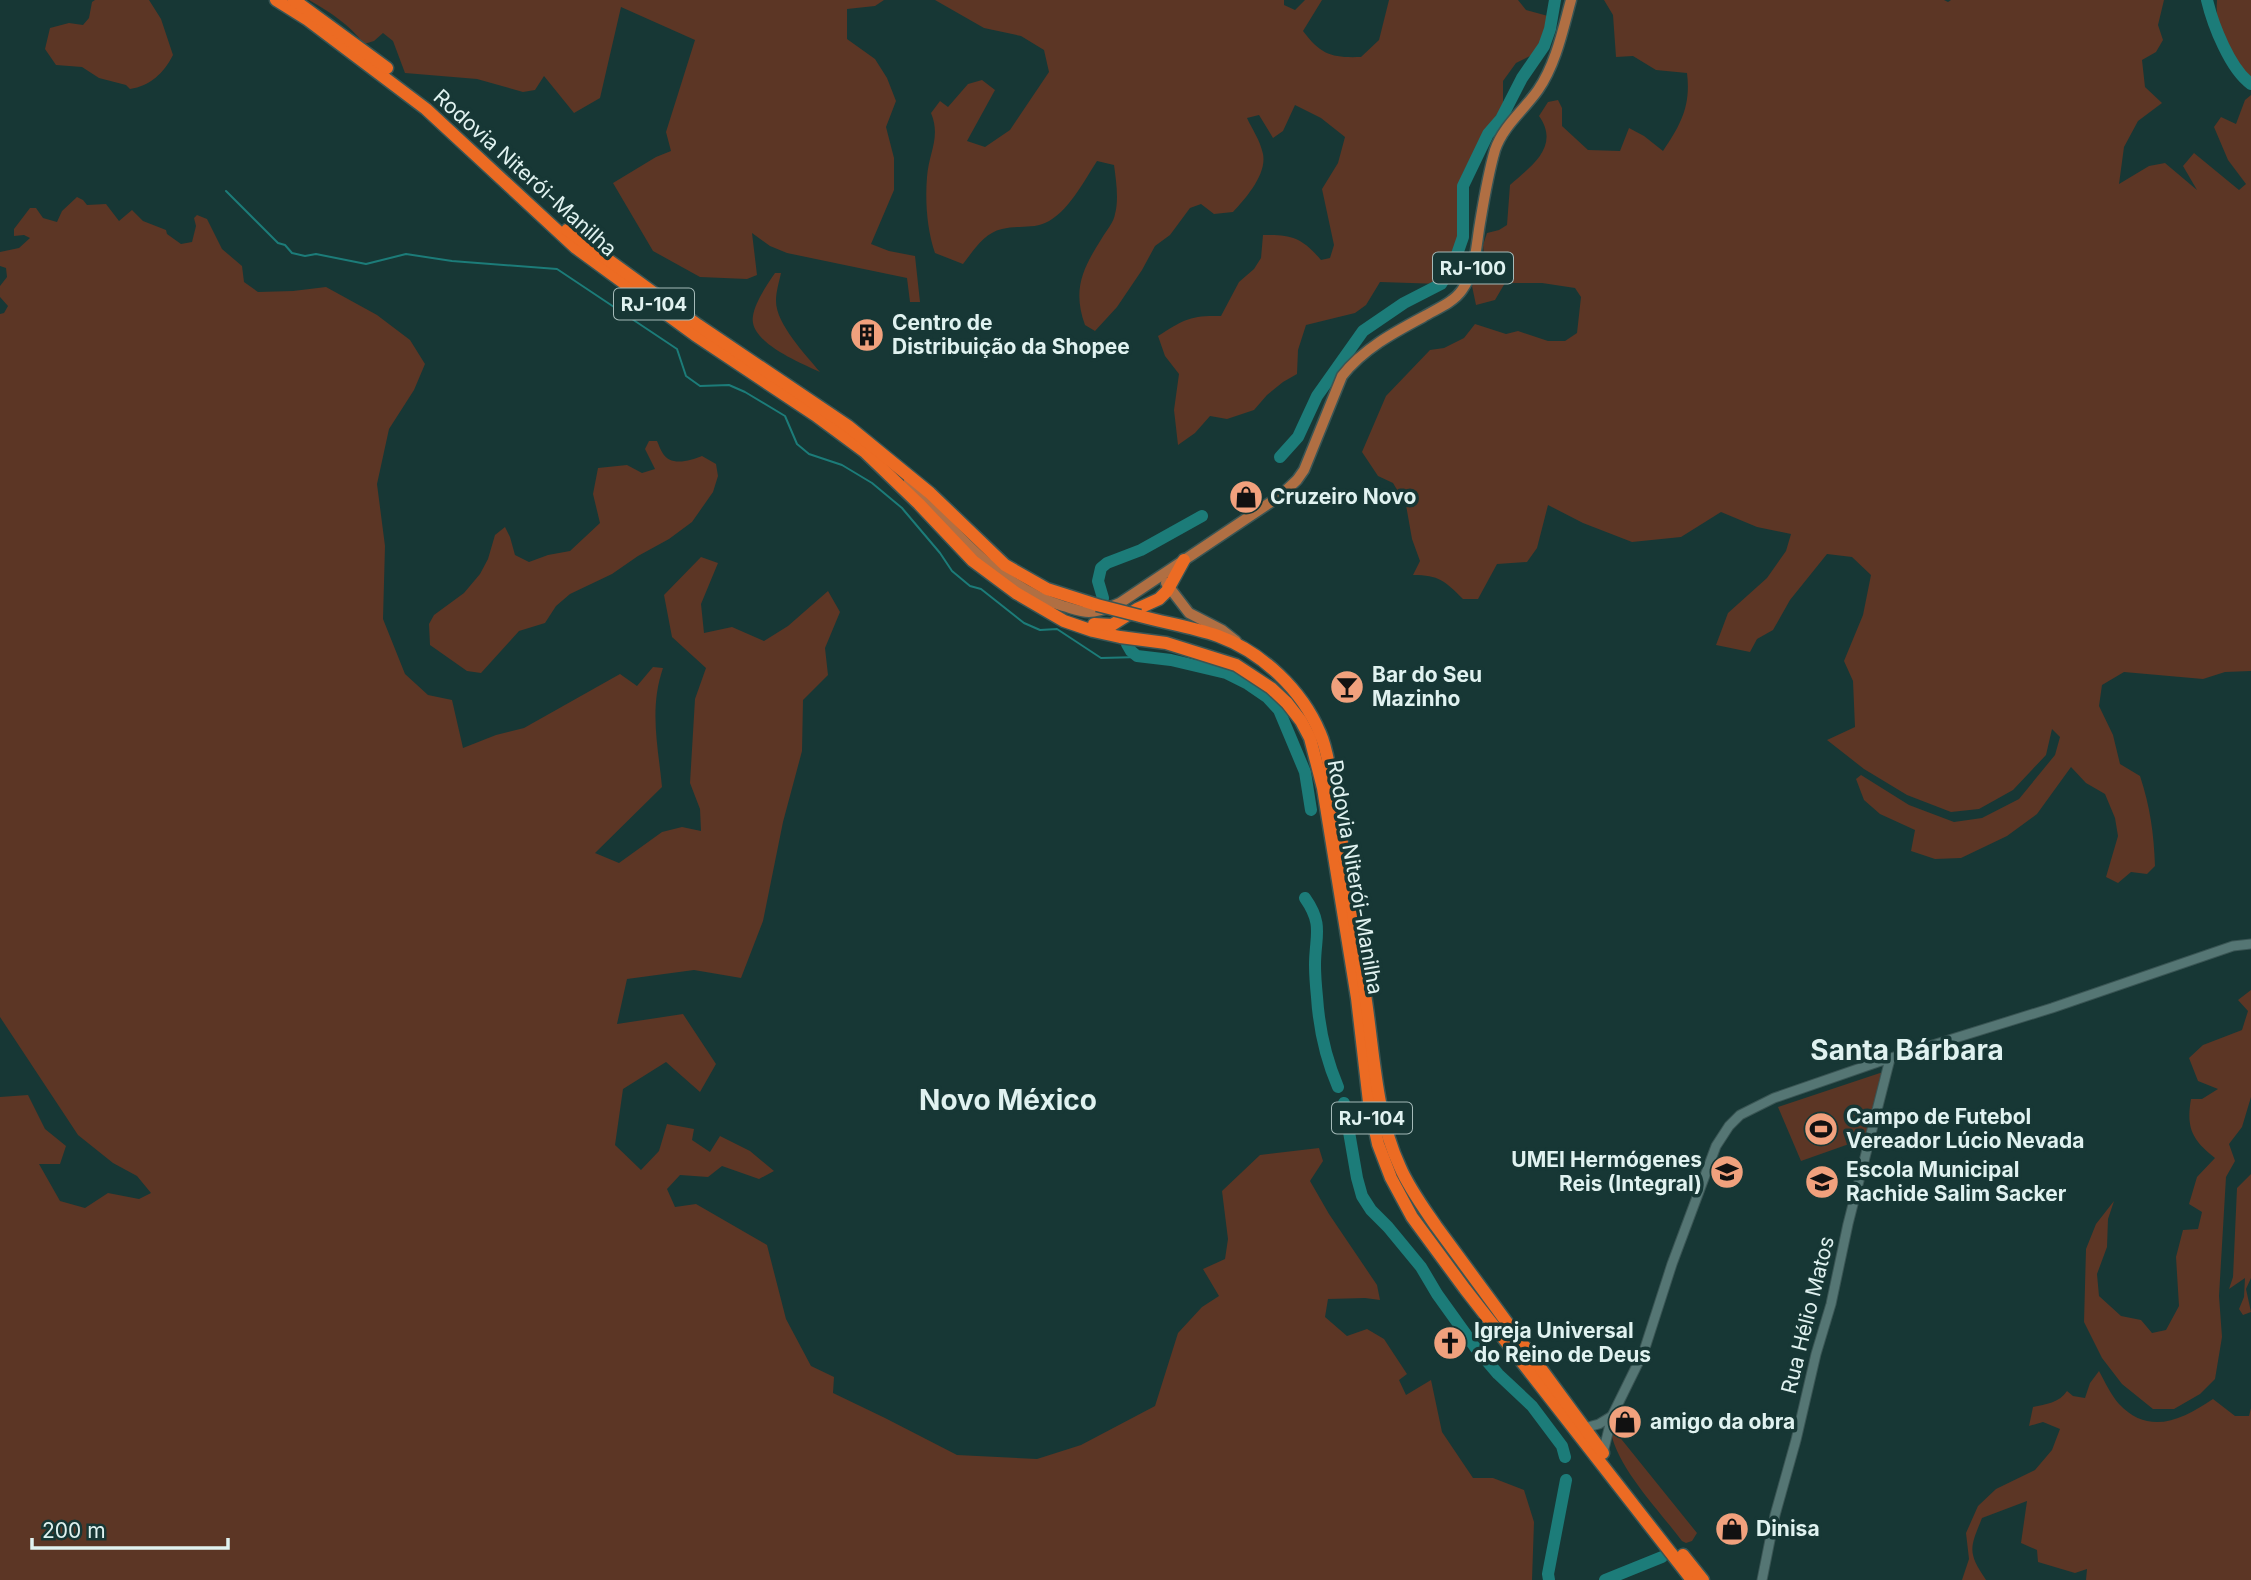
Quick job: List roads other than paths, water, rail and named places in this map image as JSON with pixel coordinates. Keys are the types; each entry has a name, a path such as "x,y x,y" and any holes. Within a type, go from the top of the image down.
{"highway":[{"name":"Rodovia Niterói-Manilha","path":"276,0 308,20 426,109 576,248 695,335 815,415 865,452 987,573 1034,605 1064,621 1120,637 1166,643 1222,660 1250,673 1271,688 1301,721 1316,757 1324,789 1357,998 1369,1102 1378,1144 1391,1178 1412,1217 1465,1289 1692,1580"},
{"name":"Rodovia Niterói-Manilha","path":"294,0 340,32 428,101 571,233 698,325 819,406 893,463 930,493 1005,565 1047,589 1216,636 1249,651 1278,673 1312,718 1326,750 1380,1099 1389,1139 1399,1166 1436,1226 1584,1428 1703,1580"},
{"path":"1034,605 1101,626 1112,625 1159,599 1170,587 1184,560"},
{"path":"1120,603 1116,613 1118,622 1127,630 1166,643"}],"main road":[{"name":"RJ-100","path":"1120,603 1280,496 1295,482 1311,457 1342,376 1358,357 1444,305 1462,290 1473,266 1496,147 1548,73 1571,0"},
{"path":"893,463 939,515 995,570 1012,582 1040,597 1080,611 1098,611 1120,603"},
{"path":"1180,601 1179,588 1184,560"},
{"path":"1156,579 1163,579 1193,616 1222,630 1249,651"}],"street":[{"path":"1603,1453 1612,1416 1644,1351 1665,1282 1720,1137 1728,1126 1750,1108 2233,946 2251,944"},
{"name":"Rua Hélio Matos","path":"1762,1580 1775,1515 1831,1304 1848,1224 1890,1059"},
{"path":"1584,1428 1599,1424 1612,1416"}],"waterway":[{"path":"1280,457 1298,437 1317,396 1363,331 1404,303 1441,284 1454,263 1463,237 1463,186 1488,134 1501,119 1522,78 1544,46 1555,0"},
{"path":"2207,0 2213,22 2229,57 2251,84"},
{"path":"226,191 278,243 285,245 292,253 305,256 316,254 366,264 406,254 452,261 557,269 677,349 686,376 700,386 729,385 785,416 797,444 809,454 842,465 872,483 902,508 952,571 970,586 981,589 1024,623 1040,630 1057,629 1101,658 1140,657"},
{"path":"1103,598 1098,581 1101,568 1107,563 1141,550 1202,516"},
{"path":"1127,644 1137,656 1171,660 1226,673 1267,697 1279,710 1305,772 1311,810"},
{"path":"1305,898 1317,923 1315,969 1319,1020 1338,1087"},
{"path":"1344,1103 1362,1196 1421,1267 1475,1347 1498,1374 1532,1406 1562,1446 1565,1457"},
{"path":"1549,1580 1566,1480"},
{"path":"1605,1580 1662,1557"}],"place":[{"name":"Centro de Distribuição da Shopee","path":"867,335"},
{"name":"Cruzeiro Novo","path":"1246,497"},
{"name":"Bar do Seu Mazinho","path":"1347,687"},
{"name":"Campo de Futebol Vereador Lúcio Nevada","path":"1821,1129"},
{"name":"UMEI Hermógenes Reis (Integral)","path":"1727,1172"},
{"name":"Escola Municipal Rachide Salim Sacker","path":"1822,1182"},
{"name":"Igreja Universal do Reino de Deus","path":"1450,1343"},
{"name":"amigo da obra","path":"1625,1422"},
{"name":"Dinisa","path":"1732,1529"}],"district":[{"name":"Santa Bárbara","path":"1907,1050"},
{"name":"Novo México","path":"1008,1100"}]}
